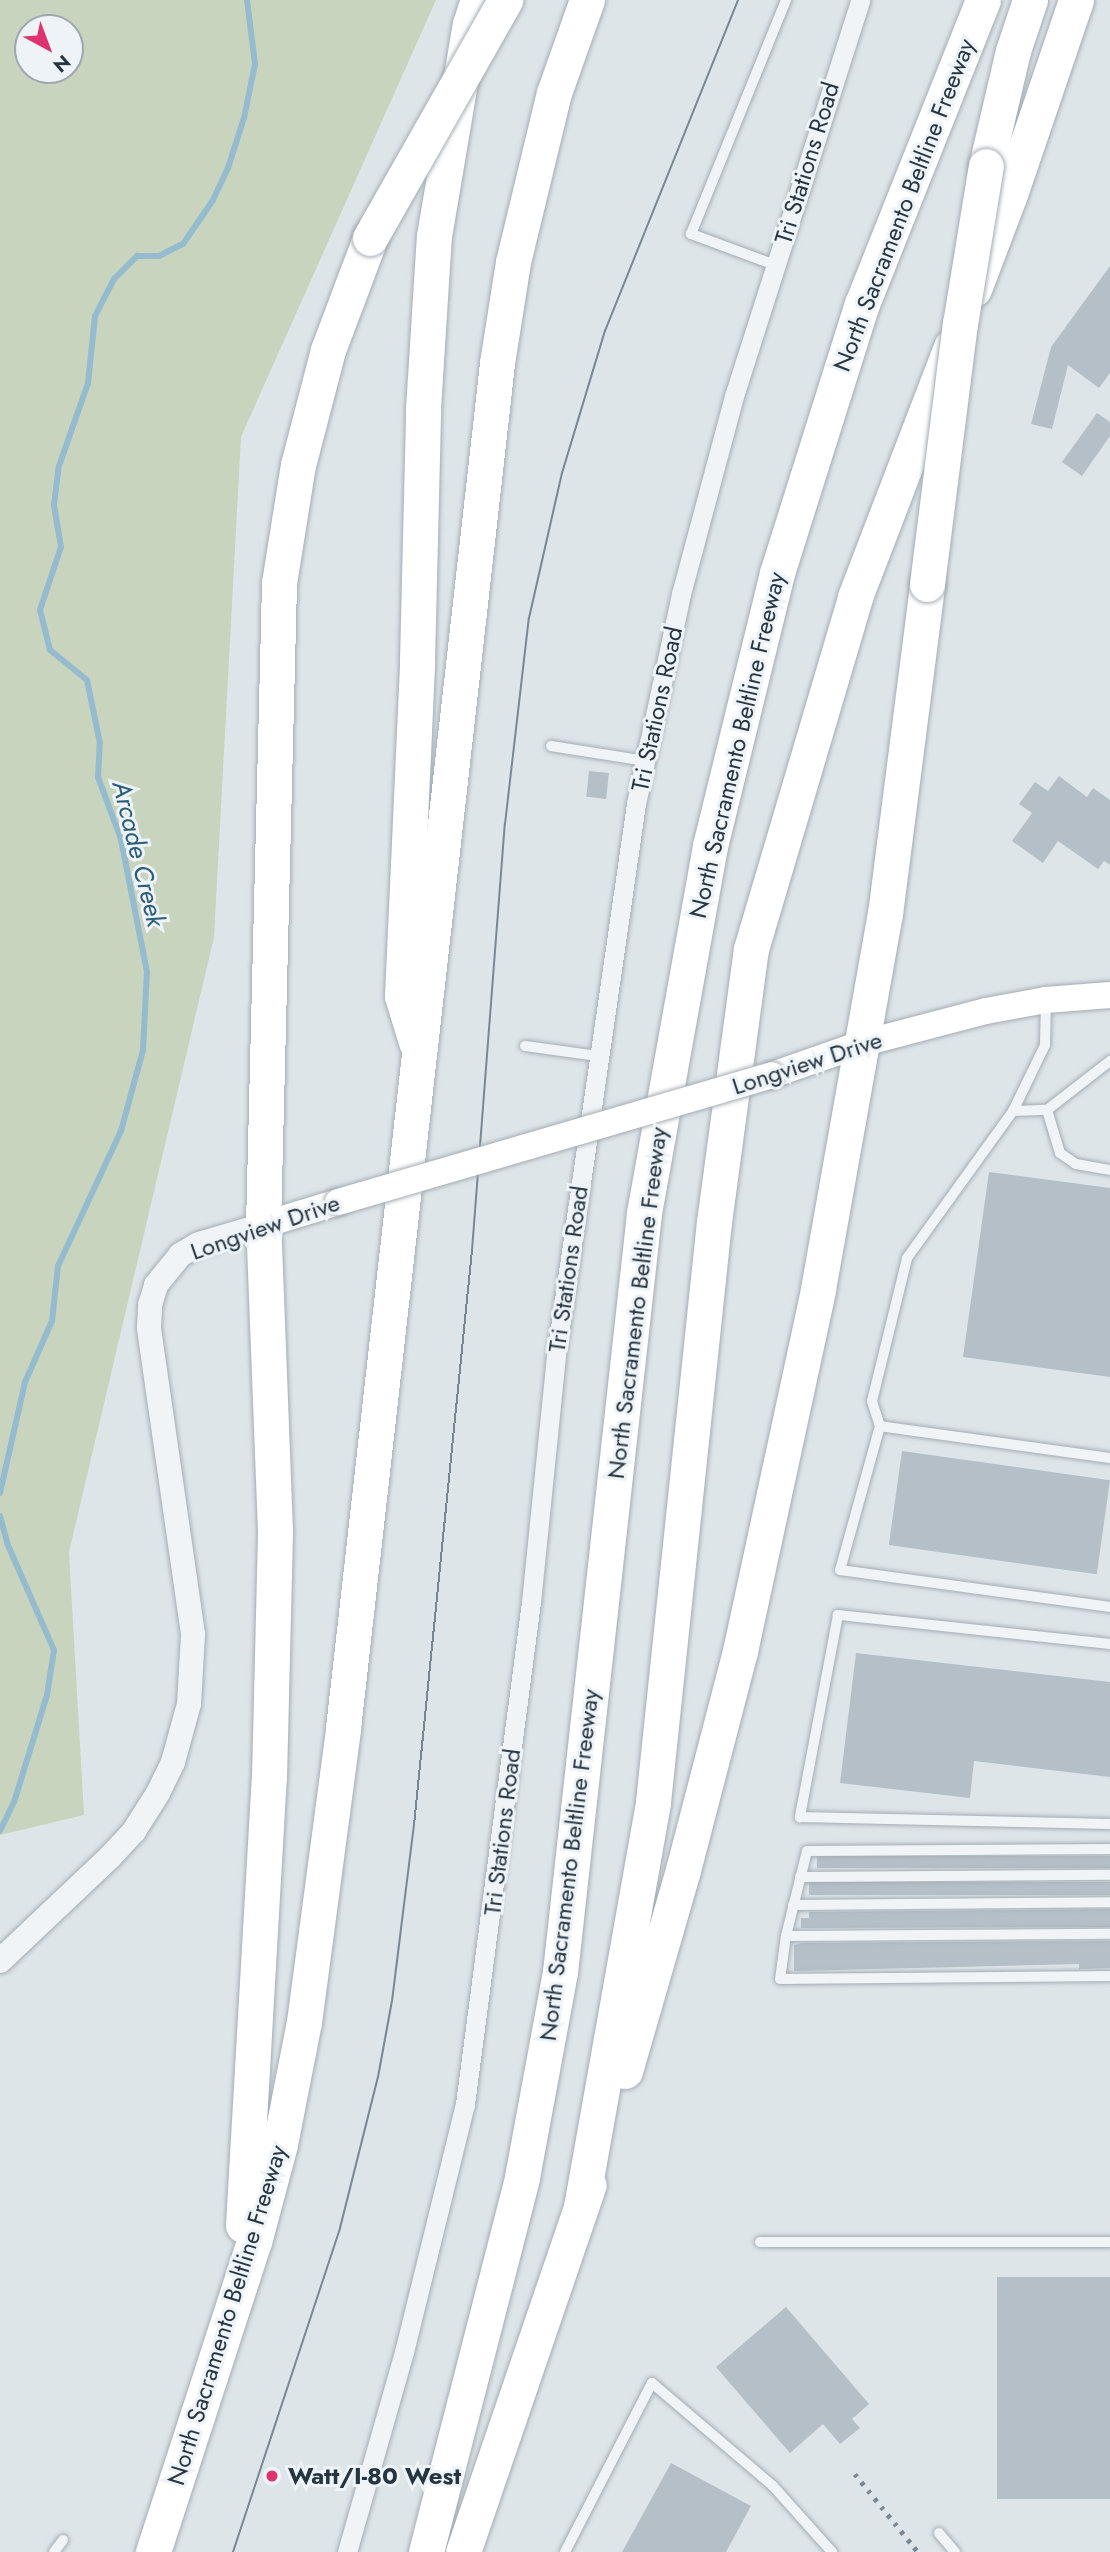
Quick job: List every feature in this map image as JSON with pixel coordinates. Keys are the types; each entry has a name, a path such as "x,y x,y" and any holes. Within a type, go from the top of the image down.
{"highway":[{"path":"421,1059 402,996 417,661 423,409 434,236 470,24 478,0"},
{"path":"236,2298 257,2024 269,1778 275,1531 263,1225 279,583 298,465 325,362 370,238 505,0"},
{"name":"North Sacramento Beltline Freeway","path":"153,2552 236,2298 280,2144 304,2022 343,1728 421,1059 497,363 513,262 554,93 587,0"},
{"name":"North Sacramento Beltline Freeway","path":"426,2552 522,2177 560,1972 644,1213 710,846 781,560 862,304 983,0"},
{"path":"463,2552 620,2089 683,1870 740,1651 818,1289 864,1043 885,914 960,324 981,186 1013,51 1030,0"},
{"path":"581,2207 653,1802 714,1222 751,949 855,597 1009,197 1076,0"}],"main road":[{"name":"Longview Drive","path":"263,1225 772,1076 864,1043 986,1011 1046,1000 1110,995"}],"street":[{"name":"Tri Stations Road","path":"347,2552 404,2352 465,2104 529,1616 557,1348 636,804 681,594 734,396 860,0"},
{"name":"Longview Drive","path":"0,1962 134,1831 158,1793 173,1762 189,1704 192,1634 149,1327 150,1306 156,1285 180,1255 199,1244 263,1225"}],"lane":[{"path":"775,265 691,234 786,0"},
{"path":"551,746 646,761"},
{"path":"1046,1000 1045,1045 1013,1111 907,1258 873,1401 880,1426 840,1570 1110,1607"},
{"path":"526,1046 598,1056"},
{"path":"1013,1111 1048,1110 1110,1061"},
{"path":"1048,1110 1060,1153 1076,1164 1110,1170"},
{"path":"880,1426 1110,1458"},
{"path":"1110,1644 838,1615 800,1817 1110,1824"},
{"path":"1110,1849 807,1851 786,1937 780,1979 1110,1976"},
{"path":"800,1877 1110,1875"},
{"path":"793,1905 1110,1902"},
{"path":"786,1937 1110,1934"},
{"path":"760,2242 1110,2242"},
{"path":"565,2552 652,2383 773,2486 832,2552"},
{"path":"939,2533 955,2552"},
{"path":"54,2552 63,2540 59,2552"}],"green space":[{"path":"0,0 436,0 241,437 214,937 69,1552 84,1815 0,1835"}],"building":[{"path":"1110,266 1110,373 1099,388 1068,365 1052,429 1031,424 1051,347"},
{"path":"1097,413 1110,422 1110,436 1082,476 1062,462"},
{"path":"589,771 609,773 606,799 586,797"},
{"path":"1059,776 1087,797 1093,788 1110,800 1110,865 1104,861 1098,869 1058,841 1043,863 1012,841 1032,813 1019,804 1035,782 1048,791"},
{"path":"989,1172 1110,1188 1110,1377 963,1357"},
{"path":"902,1451 1110,1480 1097,1574 889,1545"},
{"path":"856,1653 1110,1682 1110,1777 974,1761 970,1798 840,1783"},
{"path":"817,1856 1110,1856 1110,1868 817,1868"},
{"path":"809,1882 1110,1882 1110,1895 809,1895"},
{"path":"1110,1909 1110,1927 801,1928 801,1918 809,1918 809,1912"},
{"path":"1110,1941 1110,1968 1079,1969 1079,1964 794,1971 794,1945 802,1943"},
{"path":"997,2277 1110,2277 1110,2499 997,2499"},
{"path":"786,2307 869,2404 852,2419 860,2428 840,2444 823,2424 790,2453 716,2367"},
{"path":"671,2463 751,2506 726,2552 622,2552"}],"waterway":[{"name":"Arcade Creek","path":"0,1493 25,1382 52,1321 58,1266 121,1131 143,1050 147,972 121,839 98,777 100,743 87,680 50,650 40,610 61,547 54,505 59,466 88,383 95,316 114,279 137,256 159,256 183,244 213,200 228,168 244,118 255,64 247,0"},
{"name":"Arcade Creek","path":"0,1516 7,1543 54,1650 47,1695 14,1802 0,1831"}],"tram line":[{"path":"233,2552 340,2228 378,2077 392,2001 414,1825 472,1250 505,824 529,618 562,473 605,331 738,0"}],"railway":[{"path":"855,2474 918,2552"}],"place":[{"name":"Watt/I-80 West","path":"272,2476"}]}
